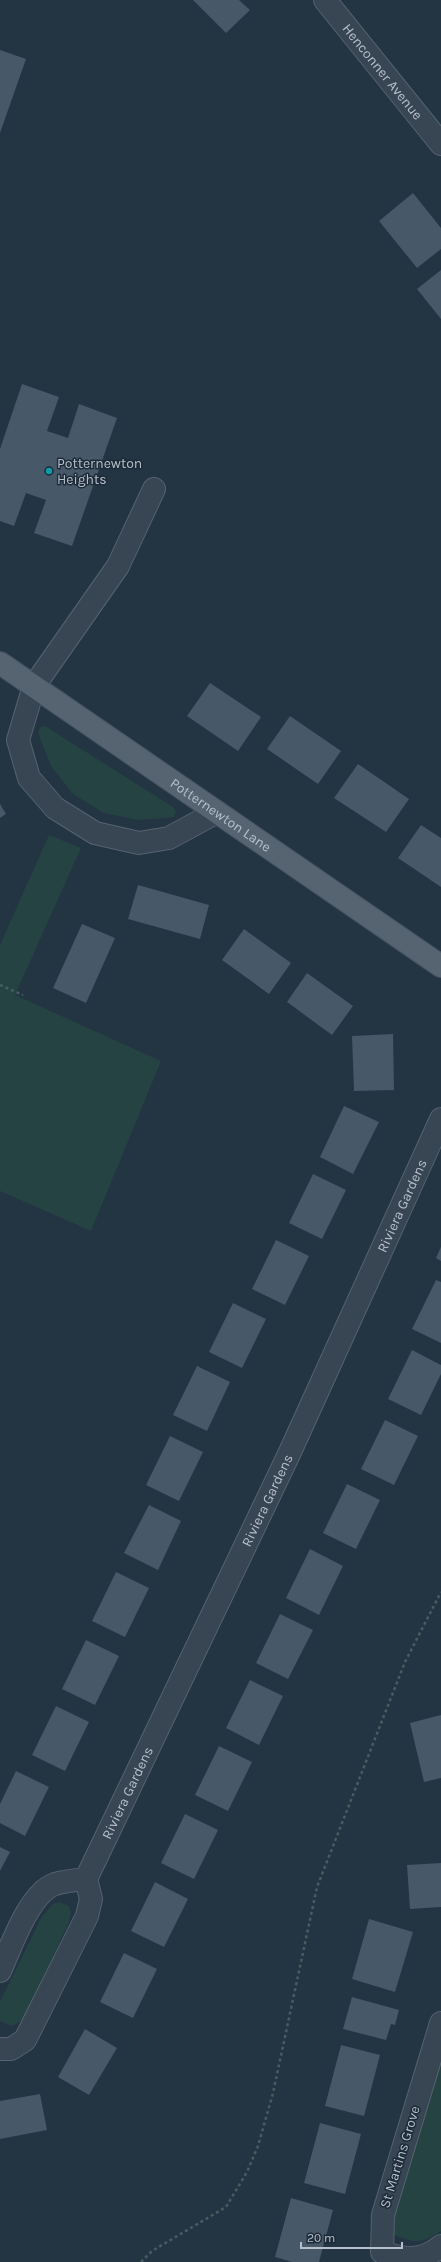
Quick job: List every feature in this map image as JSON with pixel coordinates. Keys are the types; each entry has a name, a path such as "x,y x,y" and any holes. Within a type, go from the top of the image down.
{"main road":[{"name":"Potternewton Lane","path":"0,663 441,966"}],"street":[{"name":"Henconner Avenue","path":"325,0 441,144"},
{"path":"154,489 118,566 34,686 18,740 29,778 55,808 95,833 139,843 168,838 217,812"},
{"name":"Riviera Gardens","path":"86,1879 290,1452 441,1119"},
{"path":"0,1971 32,1903 42,1892 55,1884 86,1879 91,1899 90,1908 29,2032 19,2046 11,2049 0,2049"},
{"name":"St Martins Grove","path":"441,2023 383,2215 382,2252 408,2261 432,2254 441,2246"}],"path":[{"path":"0,985 23,995"},
{"path":"140,2262 152,2251 226,2207 247,2172 258,2146 273,2093 317,1887 405,1662 441,1592"}],"green space":[{"path":"45,726 173,807 176,812 174,817 139,820 104,813 73,794 51,766 38,733 40,727"},
{"path":"49,835 81,848 15,995 161,1061 91,1231 0,1191 0,945"},
{"path":"60,1902 68,1906 71,1911 69,1922 23,2020 12,2026 0,2021 0,2002 41,1918 53,1904"},
{"path":"441,2058 441,2231 428,2239 412,2241 392,2234 394,2214"}],"building":[{"path":"193,0 239,0 250,10 226,33"},
{"path":"0,50 26,59 0,133"},
{"path":"413,193 441,228 441,249 417,268 379,221"},
{"path":"441,270 441,319 417,289"},
{"name":"Potternewton Heights","path":"22,384 59,397 47,431 68,438 79,404 117,418 72,546 34,533 46,500 26,493 14,526 0,521 0,449"},
{"path":"210,683 261,717 238,751 187,716"},
{"path":"290,716 341,751 318,784 267,749"},
{"path":"358,764 409,799 386,832 334,798"},
{"path":"0,804 6,814 0,818"},
{"path":"421,825 441,838 441,887 398,858"},
{"path":"138,885 209,905 200,939 128,919"},
{"path":"82,924 115,938 86,1003 53,988"},
{"path":"244,929 291,963 269,994 222,960"},
{"path":"307,973 353,1006 332,1035 287,1002"},
{"path":"393,1034 394,1090 354,1091 352,1036"},
{"path":"344,1106 379,1122 353,1174 320,1157"},
{"path":"313,1174 346,1190 322,1239 289,1223"},
{"path":"276,1240 309,1256 285,1305 252,1289"},
{"path":"441,1247 441,1261 436,1258"},
{"path":"436,1280 441,1282 441,1343 412,1329"},
{"path":"233,1303 266,1319 242,1368 209,1352"},
{"path":"412,1350 441,1365 441,1374 421,1415 388,1399"},
{"path":"197,1366 230,1382 207,1431 173,1415"},
{"path":"385,1420 418,1436 394,1485 361,1469"},
{"path":"170,1436 203,1452 179,1501 146,1485"},
{"path":"347,1484 380,1500 356,1549 323,1533"},
{"path":"149,1505 181,1521 158,1570 124,1553"},
{"path":"310,1549 343,1566 319,1615 286,1598"},
{"path":"116,1572 149,1588 125,1637 92,1621"},
{"path":"280,1614 313,1630 288,1679 256,1663"},
{"path":"86,1640 119,1656 95,1705 62,1689"},
{"path":"250,1680 283,1696 259,1745 226,1728"},
{"path":"56,1706 89,1722 65,1771 32,1755"},
{"path":"441,1715 441,1778 424,1782 410,1723"},
{"path":"219,1746 252,1762 228,1811 195,1795"},
{"path":"16,1771 49,1787 25,1836 0,1823 0,1804"},
{"path":"185,1814 218,1830 194,1879 161,1863"},
{"path":"0,1847 10,1852 0,1871"},
{"path":"441,1863 441,1907 410,1909 407,1865"},
{"path":"155,1882 188,1899 164,1947 131,1931"},
{"path":"369,1919 413,1932 395,1992 352,1979"},
{"path":"124,1953 157,1969 133,2018 100,2002"},
{"path":"352,1997 399,2010 395,2025 391,2024 386,2040 343,2029"},
{"path":"85,2029 117,2048 89,2095 58,2077"},
{"path":"341,2045 380,2055 364,2116 325,2106"},
{"path":"40,2094 47,2130 0,2139 0,2101"},
{"path":"320,2123 361,2134 345,2194 304,2183"},
{"path":"291,2198 333,2210 319,2262 292,2262 275,2257"}],"place":[{"name":"Potternewton Heights","path":"49,471"}]}
